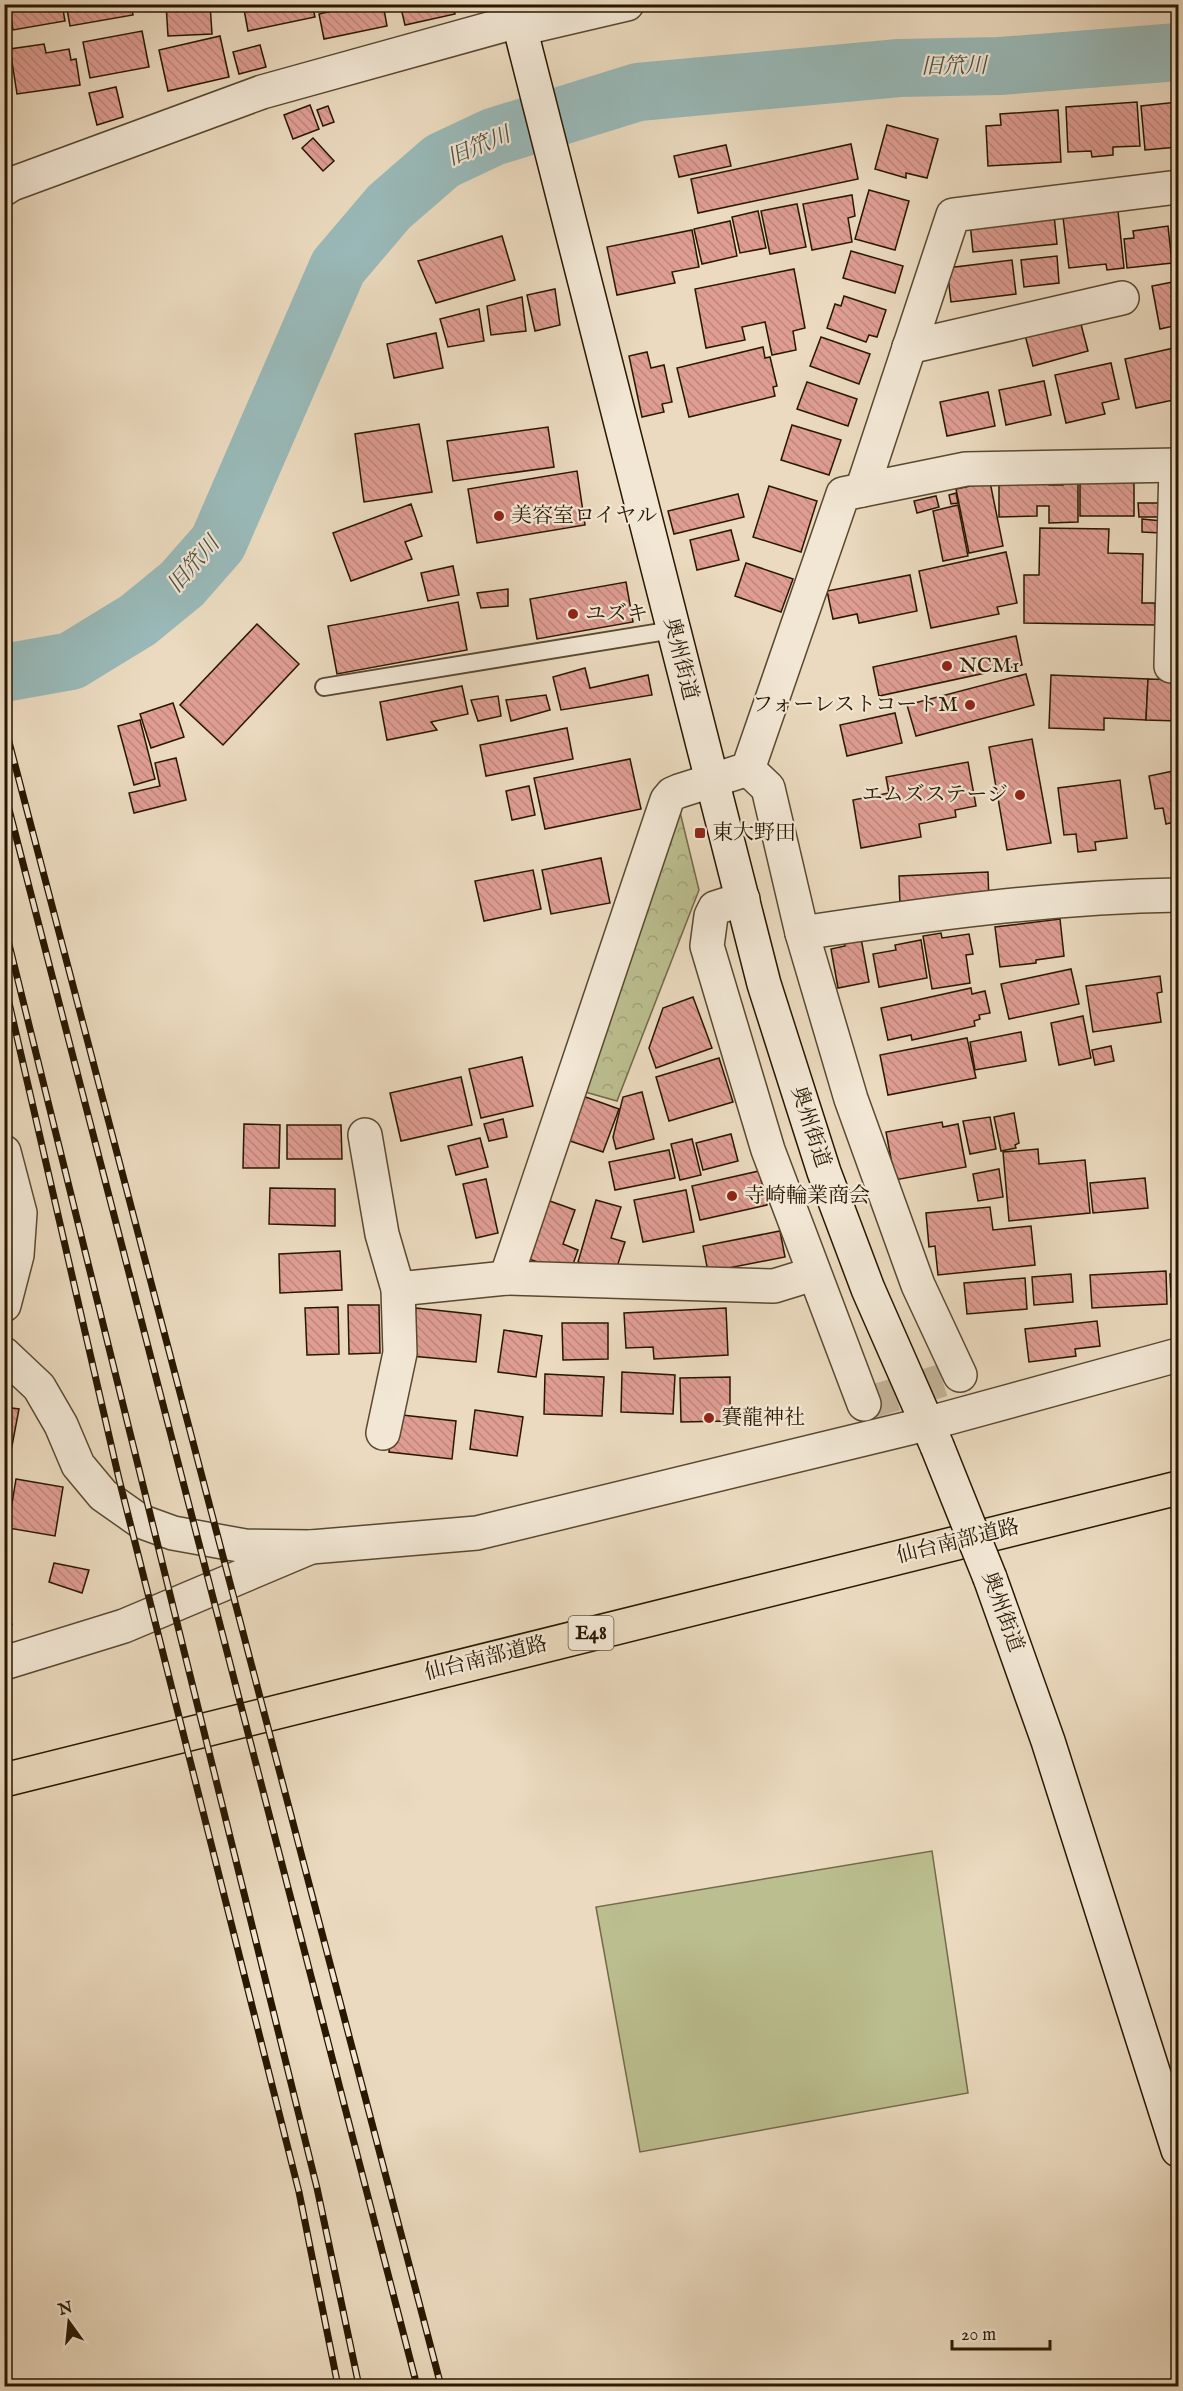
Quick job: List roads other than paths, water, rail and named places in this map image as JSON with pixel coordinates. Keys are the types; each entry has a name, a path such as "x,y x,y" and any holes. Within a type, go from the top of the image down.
{"highway":[{"name":"仙台南部道路","path":"4,1780 1179,1488"}],"street":[{"path":"4,189 12,184 262,92 518,18 627,4"},
{"name":"奥州街道","path":"518,18 764,984 824,1172 868,1289 990,1578 1024,1670 1179,2150"},
{"path":"862,490 953,215 1179,187"},
{"path":"909,347 1122,298"},
{"path":"748,770 843,494 966,469 1178,465 1171,666 1179,666"},
{"path":"506,1278 667,800 679,791 748,770"},
{"path":"748,770 768,788 802,933 851,1099 918,1285 960,1375"},
{"path":"802,933 939,912 1105,896 1179,895"},
{"path":"743,899 715,908 711,916 707,946 768,1150 864,1404"},
{"path":"365,1135 382,1234 398,1289 399,1353 383,1433"},
{"path":"4,1152 20,1213 17,1255 4,1305"},
{"path":"398,1289 506,1278 774,1286 813,1274"},
{"path":"4,1354 39,1387 61,1425 78,1465 103,1495 140,1521 173,1533 245,1546 312,1547 477,1533 931,1435 1179,1355"},
{"path":"4,1663 124,1626 312,1547"}],"lane":[{"path":"324,687 672,630"}],"waterway":[{"name":"旧笊川","path":"4,673 71,661 138,620 182,584 218,543 338,267 389,207 442,161 493,137 638,92 899,68 1000,66 1178,52"}],"tunnel":[{"path":"864,1404 960,1375"}],"railway":[{"path":"4,723 441,2386"},
{"path":"4,790 417,2386"},
{"path":"4,924 317,2188 359,2386"},
{"path":"4,981 119,1479 299,2192 338,2386"}],"place":[{"name":"美容室ロイヤル","path":"499,516"},
{"name":"ユズキ","path":"573,614"},
{"name":"NCM1","path":"947,666"},
{"name":"フォーレストコートM","path":"970,705"},
{"name":"エムズステージ","path":"1020,795"},
{"name":"東大野田","path":"700,833"},
{"name":"寺崎輪業商会","path":"732,1196"},
{"name":"賽龍神社","path":"709,1418"}]}
